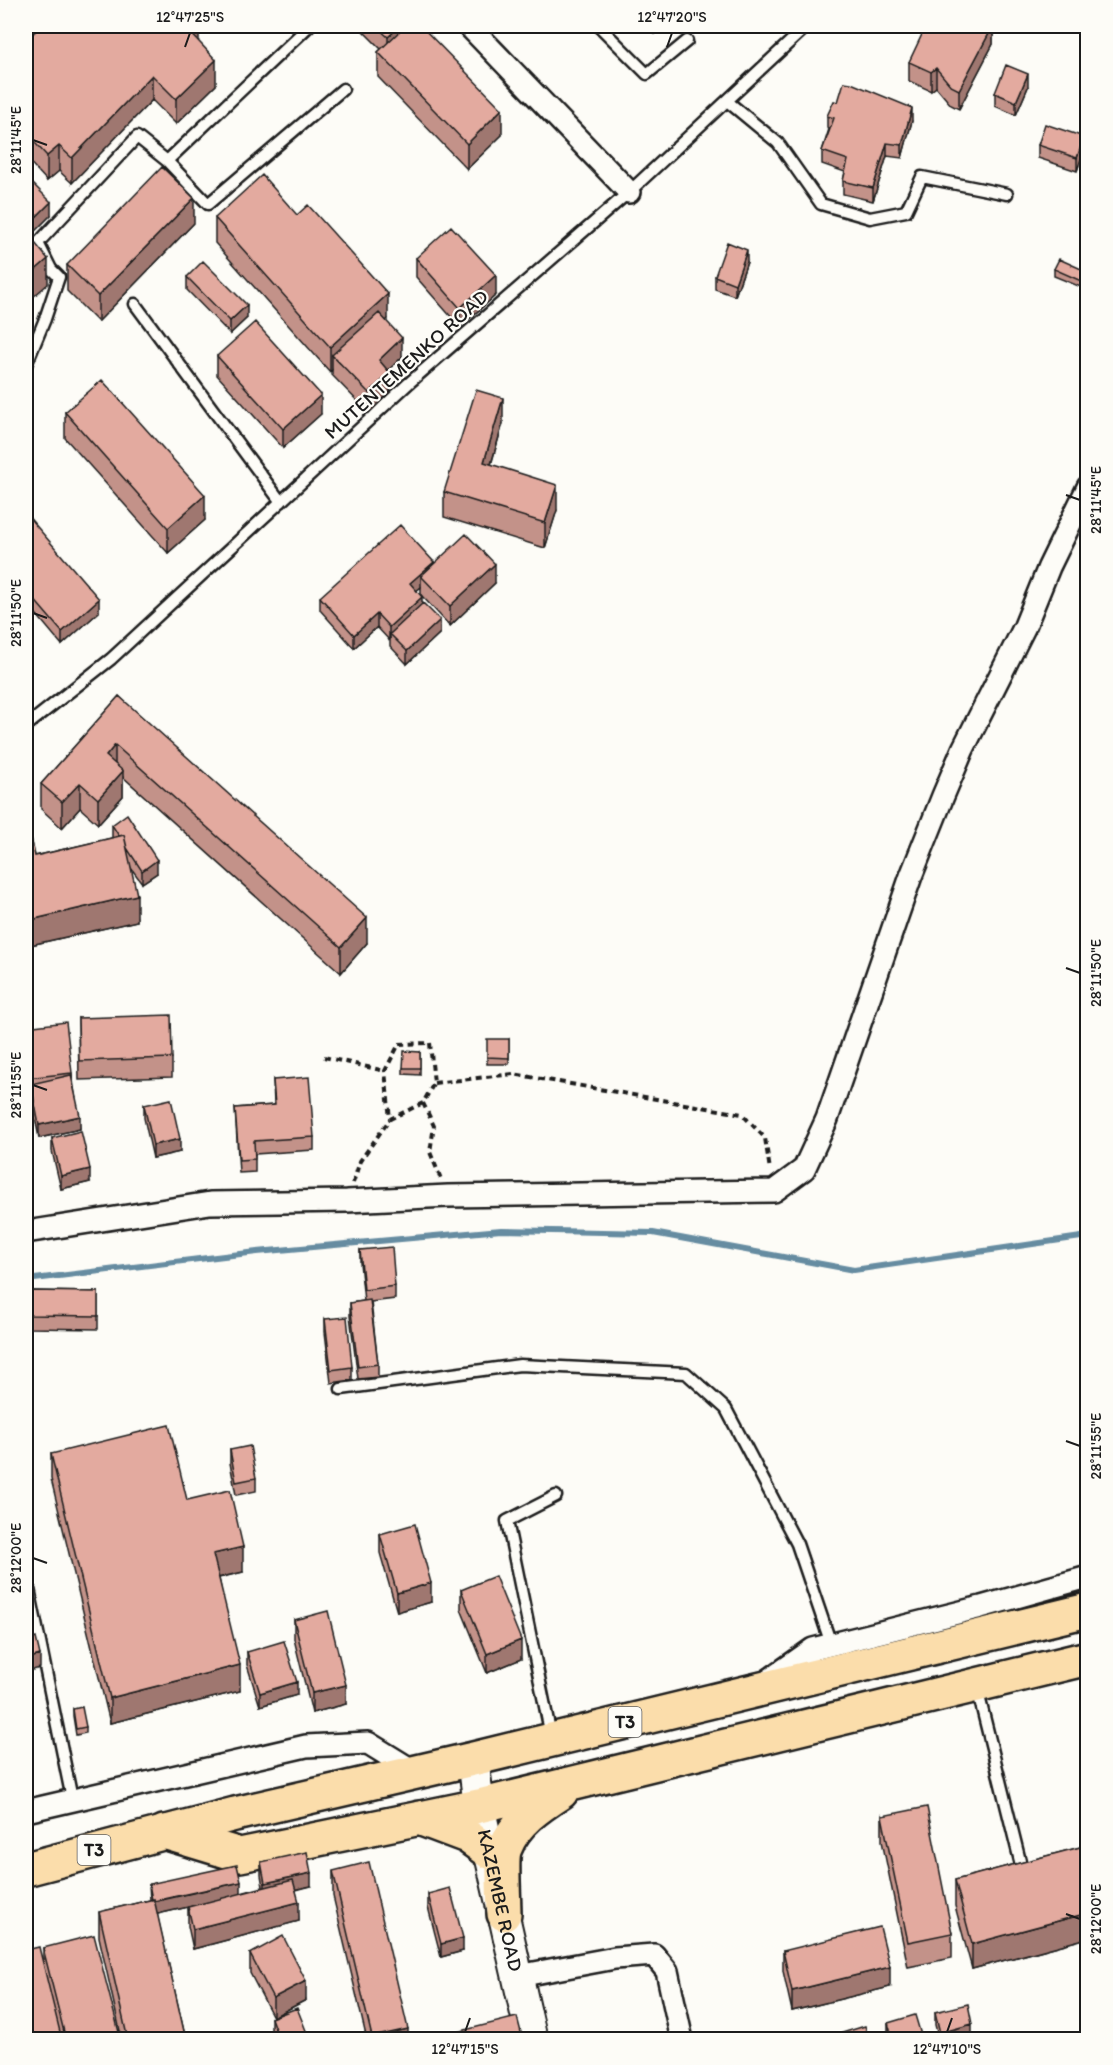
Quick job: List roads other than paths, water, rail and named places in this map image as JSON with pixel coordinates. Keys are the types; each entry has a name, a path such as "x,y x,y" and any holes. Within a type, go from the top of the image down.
{"highway":[{"name":"T3","path":"26,1869 162,1832 1088,1610"},
{"name":"T3","path":"162,1832 240,1855 479,1806 1088,1658"},
{"path":"504,1914 504,1849 518,1827 533,1810 575,1782"},
{"path":"419,1818 467,1836 489,1852"}],"main road":[{"name":"KAZEMBE ROAD","path":"473,1759 479,1806 532,2040"}],"street":[{"path":"478,31 629,192"},
{"path":"26,1232 210,1203 347,1201 448,1196 774,1191 804,1169 827,1119 911,876 943,796 963,749 1025,626 1049,567 1088,487"},
{"path":"753,1691 813,1649 981,1607 1088,1577"},
{"path":"26,1811 306,1746 368,1743 415,1772"},
{"path":"518,1976 615,1958 654,1955 668,1971 682,2040"}],"lane":[{"path":"167,161 309,26"},
{"path":"599,26 647,74 687,40"},
{"name":"MUTENTEMENKO ROAD","path":"26,726 111,659 410,383 629,192 807,26"},
{"path":"26,365 59,277 51,269 38,243 137,137 167,161 208,204 343,89"},
{"path":"727,101 778,143 821,204 870,218 906,211 922,177 1007,194"},
{"path":"135,304 281,502"},
{"path":"340,1389 520,1365 686,1373 726,1409 797,1544 831,1644"},
{"path":"552,1740 507,1521 556,1496"},
{"path":"26,1574 72,1799"},
{"path":"977,1685 1021,1865"}],"waterway":[{"path":"26,1280 257,1252 501,1230 653,1233 854,1270 1088,1236"}]}
